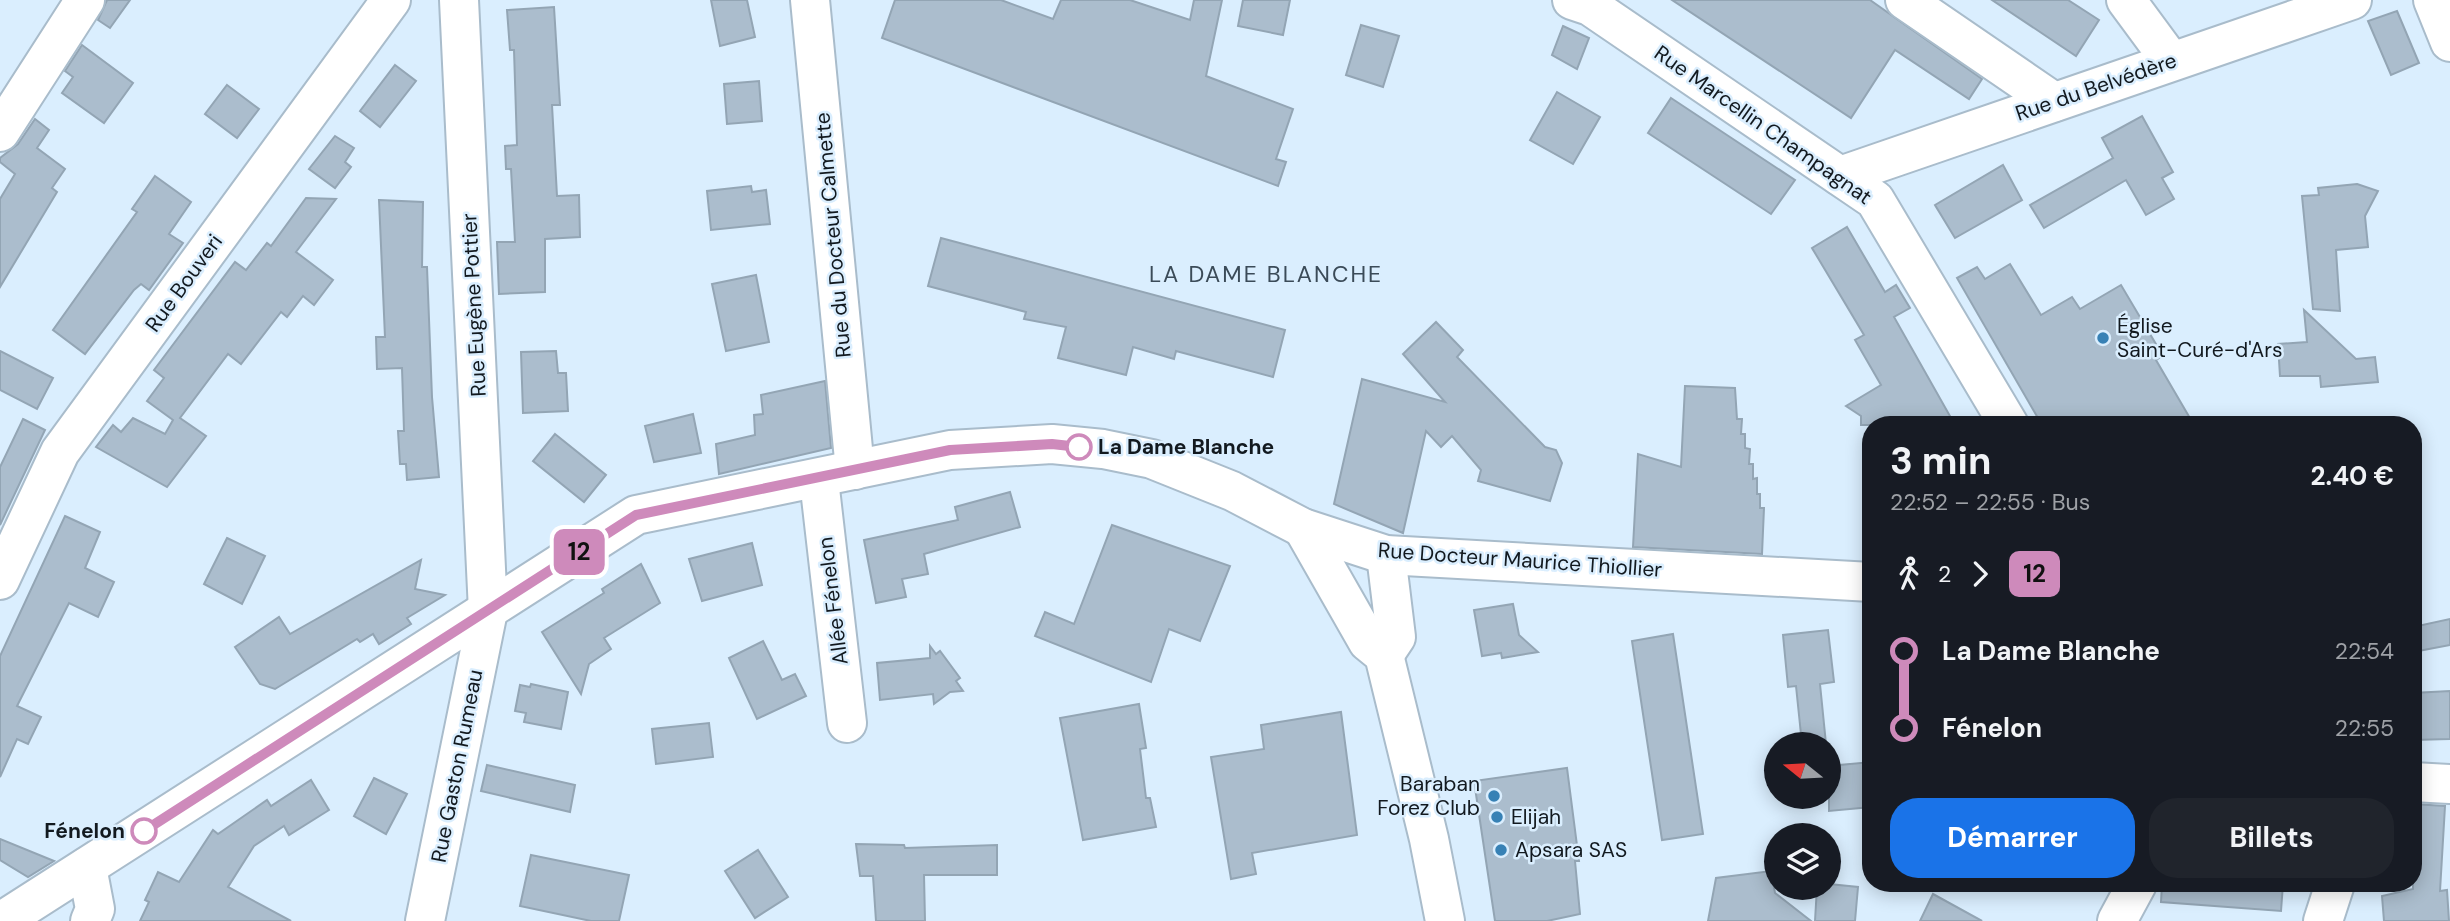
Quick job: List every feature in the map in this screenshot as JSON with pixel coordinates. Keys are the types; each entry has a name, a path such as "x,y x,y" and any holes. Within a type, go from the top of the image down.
{"street":[{"path":"0,132 85,0"},
{"name":"Rue Bouveri","path":"0,580 60,452 391,0"},
{"name":"Rue Eugène Pottier","path":"459,0 488,611"},
{"name":"Rue du Docteur Calmette","path":"810,0 855,470"},
{"name":"Rue Marcellin Champagnat","path":"1572,0 1590,6 1875,200 2003,416"},
{"path":"1905,0 2053,102"},
{"path":"2126,0 2171,61"},
{"name":"Rue du Belvédère","path":"1840,176 2352,0"},
{"path":"2433,0 2450,42"},
{"name":"Rue Docteur Maurice Thiollier","path":"2,921 636,515 819,480 950,450 1052,444 1103,449 1152,459 1184,471 1303,528 1385,555 1862,582"},
{"name":"Allée Fénelon","path":"819,480 847,723"},
{"path":"1303,528 1368,642 1384,655 1429,839 1445,921"},
{"path":"1384,655 1396,637 1385,555"},
{"name":"Rue Gaston Rumeau","path":"425,921 488,611"},
{"path":"2422,782 2450,784"},
{"path":"87,867 95,908 90,921"},
{"path":"2117,921 2133,892"},
{"path":"2323,921 2332,892"}],"building":[{"path":"107,0 130,0 110,28 98,20"},
{"path":"711,0 747,0 755,37 720,46"},
{"path":"895,0 1001,0 1053,19 1061,0 1130,0 1190,20 1194,0 1222,0 1206,76 1293,109 1276,159 1286,162 1278,186 882,38"},
{"path":"1243,0 1290,0 1283,35 1238,26"},
{"path":"1672,0 1870,0 1982,79 1969,99 1895,50 1851,118"},
{"path":"1992,0 2068,0 2099,20 2076,56"},
{"path":"554,7 560,105 552,105 557,196 579,195 580,237 545,239 545,292 499,294 497,242 515,242 511,169 506,169 505,146 517,145 514,50 510,50 507,10"},
{"path":"2397,11 2419,63 2391,75 2368,21"},
{"path":"1361,25 1399,36 1383,87 1346,75"},
{"path":"1563,26 1589,38 1577,69 1552,55"},
{"path":"82,45 133,83 104,123 62,93 73,77 65,71"},
{"path":"395,65 416,81 380,127 360,111"},
{"path":"759,81 762,121 727,124 724,84"},
{"path":"227,85 259,109 237,138 205,114"},
{"path":"1557,92 1600,117 1573,164 1530,140"},
{"path":"1671,98 1795,180 1771,214 1648,133"},
{"path":"2142,116 2173,172 2162,178 2174,199 2146,215 2126,180 2044,228 2030,205 2113,158 2102,138"},
{"path":"35,119 49,130 37,148 65,169 52,188 57,192 0,287 0,199 15,174 0,162 0,158 18,144"},
{"path":"335,136 354,148 345,162 351,167 335,188 309,169"},
{"path":"2003,165 2022,200 1955,238 1935,205"},
{"path":"155,176 191,202 169,234 183,243 149,290 141,284 134,290 85,354 53,330 137,212 132,209"},
{"path":"2357,184 2378,191 2365,216 2368,247 2336,250 2340,311 2313,309 2302,196 2319,195 2318,188"},
{"path":"751,186 752,192 766,190 770,224 711,230 707,191"},
{"path":"306,198 336,199 296,252 333,280 314,305 303,296 287,317 281,312 241,364 228,354 180,418 206,436 167,487 96,447 113,425 121,432 133,418 165,434 173,420 147,401 164,378 154,370 235,262 246,270 267,243 271,246"},
{"path":"379,200 423,202 422,267 427,267 432,397 439,477 407,480 406,464 400,464 398,431 404,431 402,368 377,369 376,337 385,337"},
{"path":"1847,227 1885,292 1896,285 1910,308 1894,317 1950,416 1862,416 1861,425 1861,416 1846,406 1881,385 1855,340 1864,335 1812,248"},
{"path":"941,238 1285,330 1273,377 1176,351 1174,359 1133,347 1126,375 1058,358 1066,327 1024,319 1026,312 928,286"},
{"path":"2010,264 2041,315 2072,297 2080,309 2121,285 2163,356 2156,360 2189,416 2037,416 1957,278 1977,267 1985,279"},
{"path":"756,275 769,342 726,351 712,284"},
{"path":"2304,310 2356,359 2375,357 2378,382 2321,387 2320,376 2280,376 2278,344 2307,342"},
{"path":"1436,322 1463,350 1457,357 1545,447 1556,450 1562,463 1550,501 1478,481 1481,470 1452,436 1441,447 1426,431 1403,533 1334,504 1362,379 1445,402 1403,354"},
{"path":"0,351 53,378 37,409 0,390"},
{"path":"556,351 558,373 566,373 568,411 523,413 521,352"},
{"path":"825,381 831,448 719,474 716,444 755,435 754,415 763,414 761,395"},
{"path":"1685,386 1735,388 1737,419 1742,419 1741,434 1745,434 1745,448 1750,449 1749,464 1753,464 1753,479 1757,478 1760,508 1764,508 1762,554 1633,547 1638,454 1681,467"},
{"path":"693,414 701,453 654,462 645,426"},
{"path":"23,419 45,430 0,525 0,467"},
{"path":"555,434 606,475 584,502 533,461"},
{"path":"1010,492 1020,527 924,554 928,574 902,579 906,597 876,603 864,540 958,520 955,507"},
{"path":"65,516 100,532 85,568 114,582 98,617 69,603 17,706 41,717 28,744 17,739 0,777 0,656"},
{"path":"1112,525 1230,566 1200,641 1169,629 1151,682 1035,636 1045,612 1074,624"},
{"path":"227,538 265,556 242,604 204,584"},
{"path":"752,543 762,585 702,601 689,559"},
{"path":"421,560 415,589 445,595 407,618 411,624 379,644 373,634 360,642 357,639 275,689 260,684 235,647 279,617 290,634"},
{"path":"641,564 660,603 604,638 611,649 589,664 581,694 542,632 604,593 602,589"},
{"path":"1513,604 1519,635 1538,652 1502,658 1501,653 1482,656 1474,610"},
{"path":"2450,619 2450,645 2422,650 2422,625"},
{"path":"1828,630 1834,682 1820,684 1825,732 1801,732 1796,686 1788,687 1783,635"},
{"path":"1673,634 1703,834 1662,840 1632,641"},
{"path":"763,641 782,680 795,674 806,696 757,719 729,658"},
{"path":"930,646 936,654 940,651 960,678 956,681 963,691 950,692 934,704 933,694 880,700 877,663 930,658"},
{"path":"531,684 568,692 561,729 524,722 526,713 515,711 520,685 530,687"},
{"path":"2450,691 2450,739 2422,740 2422,693"},
{"path":"1139,704 1146,748 1140,749 1146,798 1150,798 1156,827 1083,840 1060,718"},
{"path":"1341,712 1357,835 1252,853 1256,874 1231,879 1211,757 1264,749 1261,725"},
{"path":"709,723 713,757 656,764 652,729"},
{"path":"1862,763 1862,808 1829,811 1841,809 1841,765"},
{"path":"487,765 575,785 570,812 481,791"},
{"path":"1567,768 1579,861 1575,861 1580,914 1547,921 1495,921 1474,781"},
{"path":"374,778 407,794 386,834 354,816"},
{"path":"311,780 329,810 289,835 284,826 254,846 228,887 291,921 140,921 149,902 145,900 158,872 179,882 213,830 218,834 267,800 271,806"},
{"path":"2422,805 2445,806 2440,891 2447,890 2449,921 2384,921 2382,896 2400,892 2422,892"},
{"path":"0,839 54,861 28,877 0,860"},
{"path":"856,844 904,845 905,848 997,845 997,875 924,875 925,921 876,921 873,876 860,876"},
{"path":"758,850 788,897 755,918 725,871"},
{"path":"531,855 629,875 619,921 591,921 520,906"},
{"path":"1764,872 1764,900 1784,900 1811,921 1708,921 1716,878"},
{"path":"1841,885 1858,887 1855,921 1815,921 1816,900 1841,900"},
{"path":"2162,892 2282,892 2281,911 2161,902"},
{"path":"1933,894 1982,921 1920,921"}],"bus line":[{"name":"12","path":"144,831 636,515 819,480 950,450 1052,444 1079,447"}],"place":[{"name":"Église Saint-Curé-d'Ars","path":"2103,338"},
{"name":"La Dame Blanche","path":"1079,447"},
{"name":"Baraban Forez Club","path":"1494,796"},
{"name":"Elijah","path":"1497,817"},
{"name":"Fénelon","path":"144,831"},
{"name":"Apsara SAS","path":"1501,850"}],"district":[{"name":"LA DAME BLANCHE","path":"1266,274"}]}
